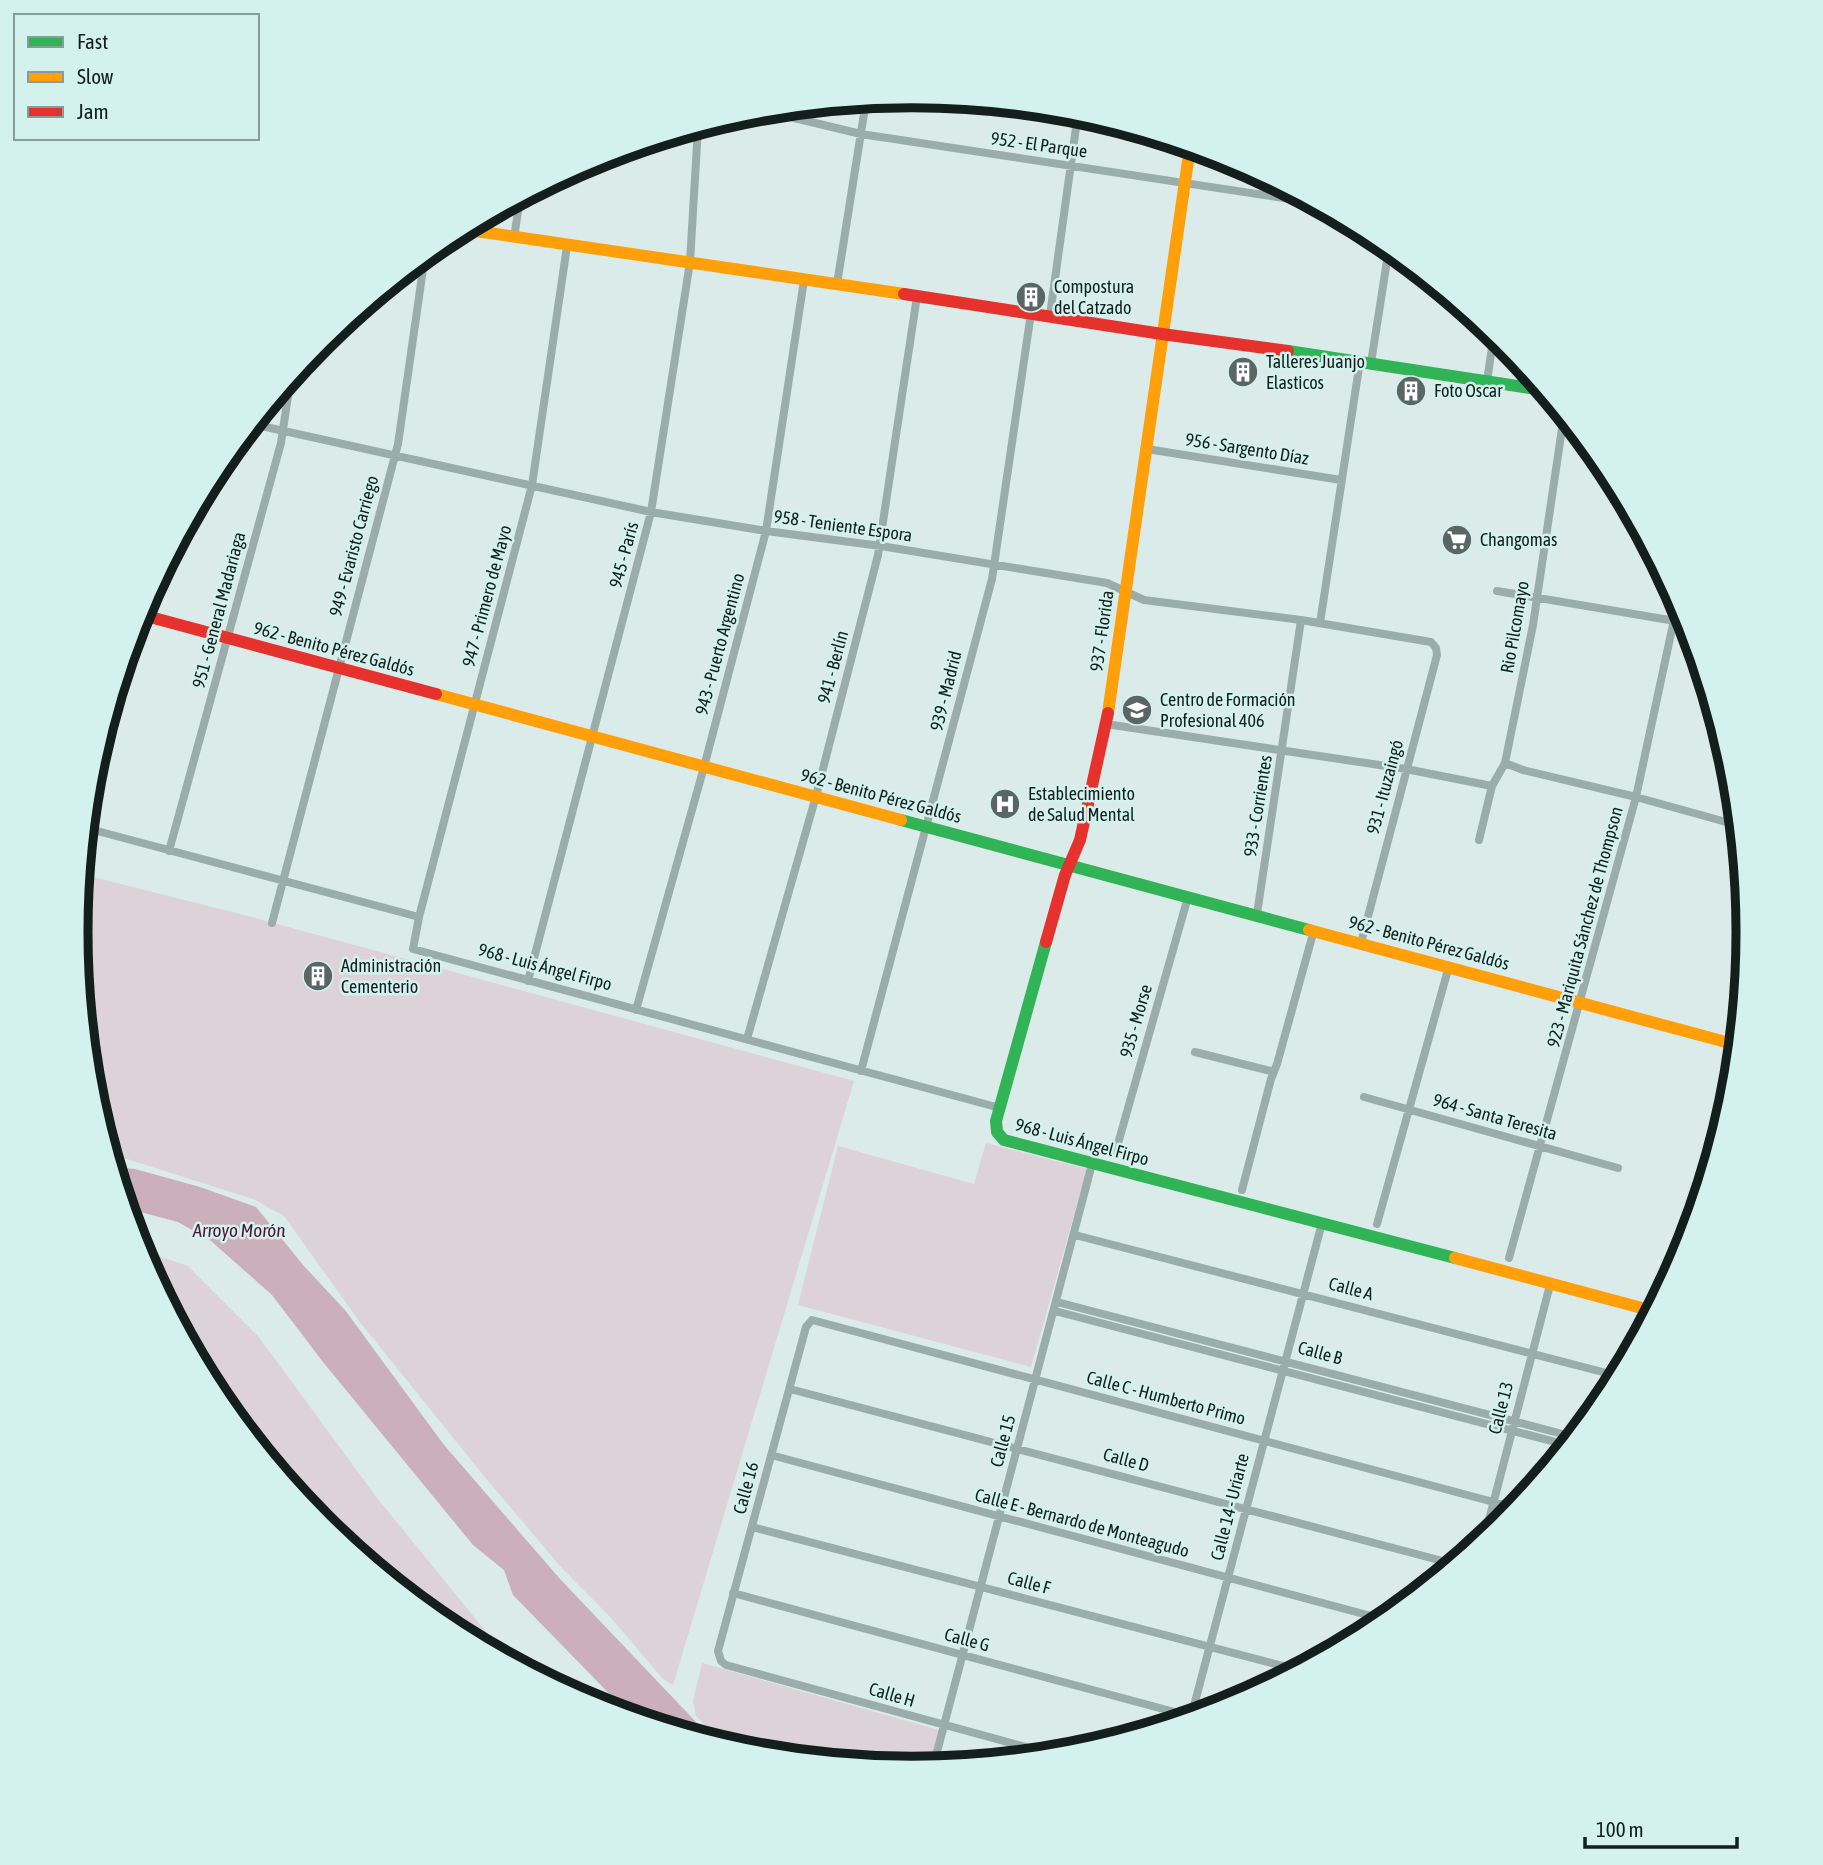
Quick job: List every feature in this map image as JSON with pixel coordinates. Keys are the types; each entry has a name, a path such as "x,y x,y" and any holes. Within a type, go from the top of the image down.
{"main road":[{"name":"937 - Florida","path":"1000,1108 1065,875 1080,840 1106,724 1190,157"},
{"path":"479,232 1530,388"},
{"name":"962 - Benito Pérez Galdós","path":"150,617 1728,1042"},
{"name":"968 - Luis Ángel Firpo","path":"1000,1108 995,1126 1005,1141 1645,1309"}],"street":[{"path":"837,284 865,110"},
{"name":"952 - El Parque","path":"793,118 861,134 1285,198"},
{"path":"1050,315 1076,125"},
{"name":"945 - París","path":"528,981 652,512 690,262 697,137"},
{"path":"514,238 518,209"},
{"name":"947 - Primero de Mayo","path":"413,948 533,485 567,246"},
{"path":"1320,623 1341,480 1387,260"},
{"name":"949 - Evaristo Carriego","path":"272,923 395,454 423,270"},
{"name":"943 - Puerto Argentino","path":"636,1010 766,531 804,280"},
{"name":"941 - Berlín","path":"747,1039 816,796 880,546 917,296"},
{"name":"939 - Madrid","path":"862,1070 928,826 993,565 1031,313"},
{"path":"1487,381 1492,348"},
{"name":"951 - General Madariaga","path":"169,851 283,430 288,393"},
{"name":"958 - Teniente Espora","path":"262,426 652,512 1108,583 1143,600 1301,620 1431,642"},
{"name":"Rio Pilcomayo","path":"1479,840 1492,786 1505,763 1537,599 1562,427"},
{"name":"956 - Sargento Díaz","path":"1147,449 1341,480"},
{"path":"1497,592 1675,622"},
{"name":"933 - Corrientes","path":"1258,914 1301,620"},
{"name":"923 - Mariquita Sánchez de Thompson","path":"1509,1258 1636,797 1675,622"},
{"name":"931 - Ituzaingó","path":"1361,943 1437,656 1436,648 1431,642"},
{"path":"1106,724 1406,769 1492,786"},
{"path":"1505,763 1523,770 1728,822"},
{"path":"94,830 419,917"},
{"name":"935 - Morse","path":"1115,1154 1188,897"},
{"path":"1242,1190 1314,930"},
{"name":"968 - Luis Ángel Firpo","path":"413,948 1000,1108"},
{"path":"1377,1224 1449,966"},
{"path":"1195,1052 1274,1072"},
{"name":"964 - Santa Teresita","path":"1364,1097 1618,1168"},
{"name":"Calle 15","path":"936,1756 1092,1164"},
{"name":"Calle 14 - Uriarte","path":"1195,1706 1322,1223"},
{"name":"Calle A","path":"1075,1235 1607,1373"},
{"name":"Calle 13","path":"1489,1519 1550,1285"},
{"name":"Calle B","path":"1056,1306 1285,1360 1513,1426 1558,1443"},
{"name":"Calle B","path":"1056,1306 1282,1370 1513,1426 1564,1435"},
{"name":"Calle C - Humberto Primo","path":"808,1322 816,1320 1504,1505"},
{"name":"Calle 16","path":"721,1661 718,1651 808,1322"},
{"name":"Calle D","path":"790,1389 1444,1561"},
{"name":"Calle E - Bernardo de Monteagudo","path":"771,1455 1371,1616"},
{"name":"Calle F","path":"752,1527 1286,1667"},
{"name":"Calle G","path":"733,1593 1176,1713"},
{"name":"Calle H","path":"721,1661 726,1665 1027,1748"}],"shaded area":[{"name":"Centro de Formación Profesional 406","path":"1122,701 1152,706 1152,721 1121,715"},
{"path":"89,876 248,916 854,1081 673,1685 663,1679 612,1619 560,1566 484,1476 359,1321 284,1216 253,1199 120,1159 116,1146 103,1093 95,1040 89,986"},
{"path":"986,1143 1087,1169 1031,1367 798,1305 838,1146 974,1184"},
{"path":"153,1254 188,1266 258,1336 377,1498 496,1644 454,1618 368,1552 292,1476 226,1390 172,1297"},
{"path":"702,1663 939,1730 932,1756 858,1755 804,1749 751,1741 711,1731 696,1716 693,1701"}],"water":[{"name":"Arroyo Morón","path":"122,1168 200,1187 256,1207 303,1265 345,1310 444,1445 560,1579 703,1729 617,1702 513,1595 504,1570 473,1545 323,1362 272,1295 211,1241 178,1222 136,1211"}],"traffic: fast":[{"path":"1288,351 1530,388"},
{"path":"901,820 1309,930"},
{"path":"1046,942 996,1121 997,1132 1004,1140 1455,1258"}],"traffic: slow":[{"path":"1108,713 1189,157"},
{"path":"479,232 904,294"},
{"path":"436,694 901,820"},
{"path":"1309,930 1728,1042"},
{"path":"1455,1258 1645,1309"}],"traffic: jam":[{"path":"904,294 1288,351"},
{"path":"150,617 436,694"},
{"path":"1046,942 1065,875 1080,840 1108,713"}],"place":[{"name":"Compostura del Catzado","path":"1031,297"},
{"name":"Talleres Juanjo Elasticos","path":"1243,372"},
{"name":"Foto Oscar","path":"1411,391"},
{"name":"Changomas","path":"1457,540"},
{"name":"Centro de Formación Profesional 406","path":"1137,710"},
{"name":"Establecimiento de Salud Mental","path":"1005,804"},
{"name":"Administración Cementerio","path":"318,976"}]}
